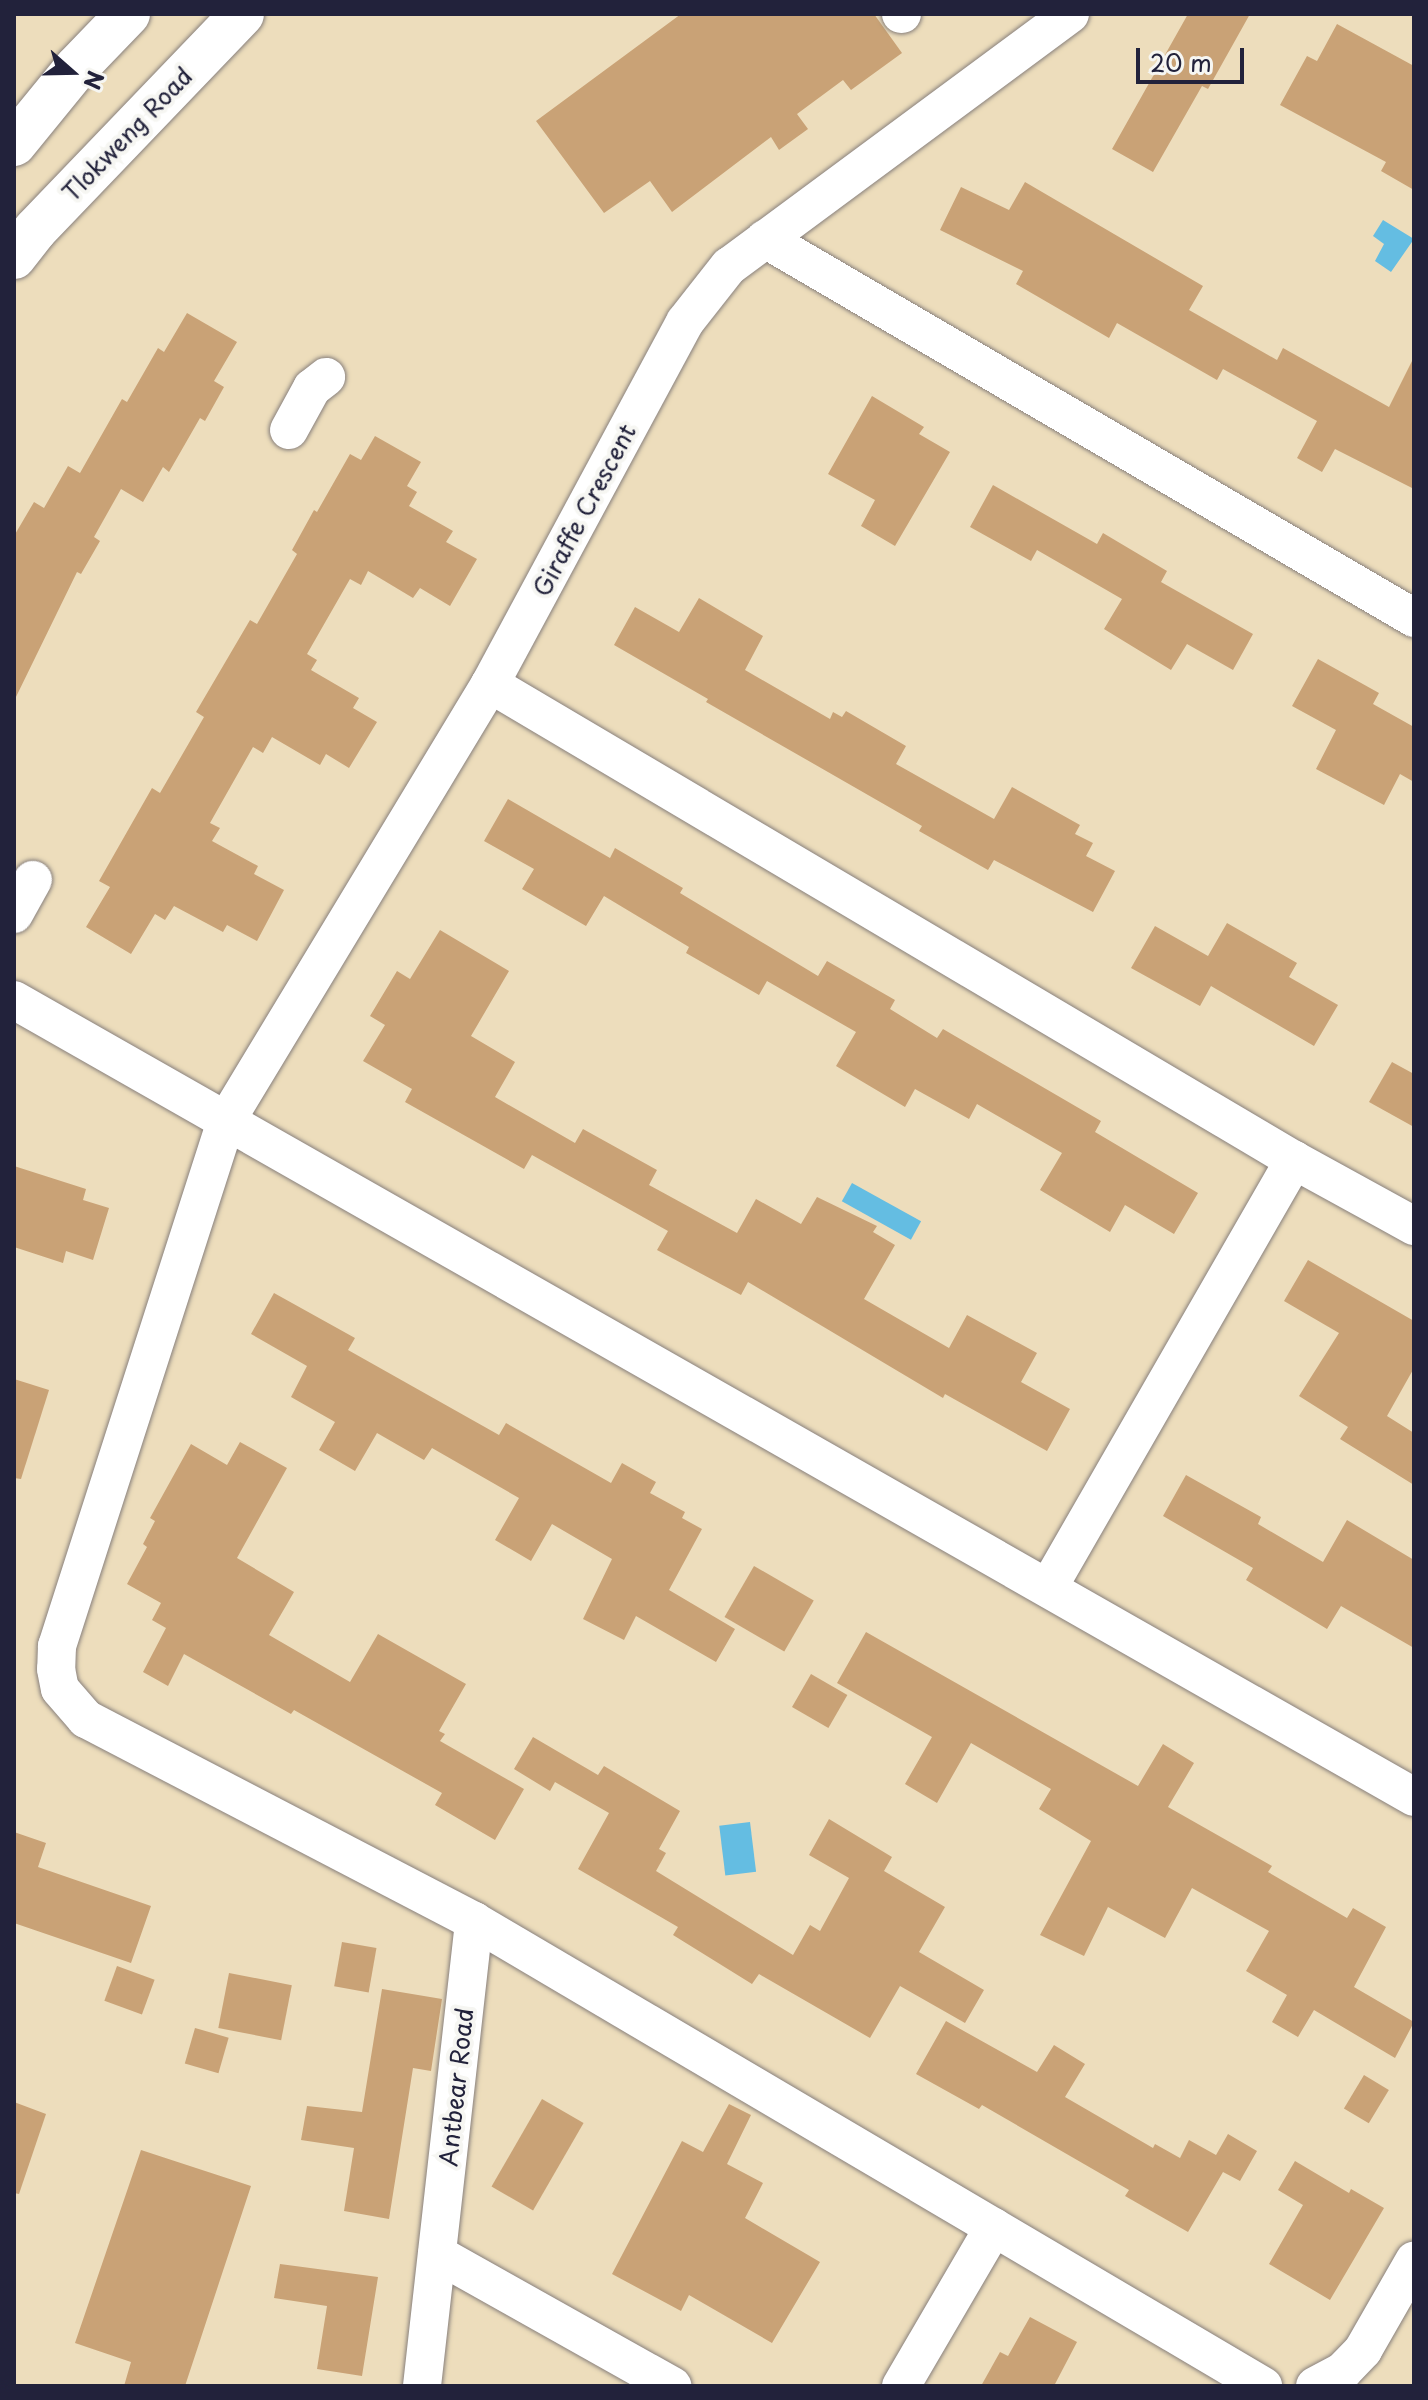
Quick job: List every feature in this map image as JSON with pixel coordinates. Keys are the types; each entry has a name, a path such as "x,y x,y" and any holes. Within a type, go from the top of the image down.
{"main road":[{"path":"76,68 87,14"},
{"path":"14,144 76,68 128,14"},
{"name":"Tlokweng Road","path":"14,257 35,230 242,14"}],"street":[{"name":"Giraffe Crescent","path":"1070,14 729,266 685,322 490,684 226,1121 57,1646 60,1689 86,1719 474,1921 1263,2386"},
{"path":"765,239 1414,618"},
{"path":"289,430 312,388 326,377"},
{"path":"490,684 1294,1160 1414,1226"},
{"path":"14,914 33,880"},
{"path":"14,1000 1414,1797"},
{"path":"1048,1588 1294,1160"},
{"name":"Antbear Road","path":"422,2386 474,1921"},
{"path":"901,2386 994,2227"},
{"path":"437,2254 672,2386"},
{"path":"1315,2386 1343,2371 1363,2350 1414,2261"}],"water":[{"path":"1383,220 1414,239 1391,272 1375,261 1384,244 1373,236"},
{"path":"852,1183 921,1221 911,1240 842,1201"},
{"path":"750,1822 756,1872 725,1875 719,1826"}],"building":[{"path":"681,14 874,14 902,53 851,90 843,80 797,114 808,129 779,150 771,137 672,212 650,181 604,213 536,121"},
{"path":"1188,14 1250,14 1208,89 1202,86 1153,172 1112,149"},
{"path":"1337,24 1414,66 1414,190 1381,171 1386,162 1280,105 1307,56 1317,61"},
{"path":"1025,182 1203,286 1189,310 1277,360 1283,348 1389,407 1414,357 1414,489 1335,449 1322,472 1297,458 1317,421 1223,369 1217,380 1117,323 1109,338 1016,284 1023,271 940,230 961,187 1009,210"},
{"path":"187,313 237,342 214,381 224,387 205,421 200,418 169,472 163,467 143,502 121,489 94,537 100,541 81,574 77,572 14,701 14,536 34,502 44,508 68,466 80,473 122,399 127,402 158,348 164,352"},
{"path":"872,396 924,427 919,434 950,452 895,546 861,526 875,500 828,474"},
{"path":"375,436 421,462 407,486 417,492 409,506 453,531 446,542 477,559 450,606 420,588 413,598 368,571 361,585 350,579 307,654 317,660 311,670 359,698 353,708 377,722 349,768 326,754 320,765 272,737 263,753 253,747 210,823 220,828 212,841 258,866 254,874 284,890 257,941 227,925 223,932 174,906 165,920 155,914 131,954 86,927 110,887 99,881 152,788 160,793 204,717 196,712 250,620 257,624 297,554 292,550 314,510 317,512 350,454 361,460"},
{"path":"993,485 1097,544 1103,533 1167,571 1161,582 1253,634 1233,670 1187,644 1171,670 1104,629 1122,599 1037,550 1031,561 970,527"},
{"path":"699,598 763,636 745,670 830,719 833,712 842,717 846,711 906,746 896,764 994,819 1012,787 1080,825 1075,834 1093,843 1086,856 1115,871 1093,912 994,860 988,870 919,831 922,826 706,702 708,699 614,645 635,607 679,632"},
{"path":"1318,659 1379,693 1373,704 1414,727 1414,782 1400,774 1384,805 1316,769 1336,730 1292,706"},
{"path":"508,799 610,858 615,848 683,888 680,893 818,976 827,961 895,1000 890,1009 937,1038 943,1029 1101,1121 1095,1132 1198,1193 1174,1234 1125,1205 1110,1232 1040,1190 1062,1153 977,1104 969,1119 915,1089 905,1107 836,1066 856,1032 767,981 759,995 686,953 689,947 604,896 586,926 522,889 534,869 484,841"},
{"path":"1227,923 1297,963 1289,977 1338,1005 1314,1046 1211,986 1200,1006 1131,968 1155,926 1208,956"},
{"path":"440,930 509,971 471,1036 515,1062 495,1097 575,1143 583,1129 657,1170 649,1185 737,1233 756,1199 801,1224 817,1197 877,1226 873,1232 895,1245 864,1299 949,1348 967,1315 1037,1353 1021,1382 1070,1409 1047,1451 945,1394 943,1398 748,1282 741,1295 657,1250 668,1231 532,1155 524,1169 405,1102 412,1089 363,1061 385,1025 370,1016 397,971 410,979"},
{"path":"1392,1062 1414,1074 1414,1127 1369,1102"},
{"path":"14,1166 86,1189 83,1200 109,1208 93,1260 66,1251 63,1263 14,1247"},
{"path":"1308,1260 1414,1321 1414,1368 1387,1416 1414,1433 1414,1485 1340,1439 1348,1427 1299,1396 1339,1333 1284,1301"},
{"path":"274,1293 355,1338 348,1350 499,1435 506,1423 611,1483 622,1463 656,1482 650,1493 685,1512 682,1518 702,1529 669,1590 735,1629 716,1662 636,1616 624,1640 583,1619 612,1559 552,1524 531,1561 495,1540 519,1498 432,1448 424,1460 377,1433 355,1471 319,1450 335,1422 291,1397 307,1366 251,1334"},
{"path":"14,1379 49,1390 21,1479 14,1478"},
{"path":"240,1442 287,1468 237,1558 294,1592 269,1635 350,1682 378,1634 466,1684 439,1731 445,1734 440,1741 524,1789 495,1840 435,1805 442,1793 294,1710 291,1714 184,1654 168,1686 143,1672 166,1628 152,1620 161,1603 127,1584 147,1547 143,1544 155,1521 150,1518 191,1444 227,1465"},
{"path":"1186,1475 1261,1517 1258,1524 1323,1562 1347,1520 1414,1560 1414,1648 1341,1606 1327,1629 1246,1580 1253,1568 1163,1516"},
{"path":"754,1566 814,1600 784,1652 724,1617"},
{"path":"866,1632 1138,1786 1163,1744 1194,1763 1168,1807 1272,1866 1268,1872 1347,1918 1353,1908 1386,1927 1354,1987 1414,2022 1395,2058 1314,2010 1298,2037 1272,2022 1287,1995 1246,1971 1269,1931 1192,1888 1165,1938 1108,1907 1084,1956 1040,1935 1091,1841 1039,1809 1051,1789 971,1743 937,1803 905,1784 932,1737 837,1683"},
{"path":"811,1674 847,1695 828,1728 792,1707"},
{"path":"533,1737 598,1775 604,1766 680,1811 659,1849 666,1853 656,1871 793,1955 810,1925 820,1931 849,1878 809,1855 829,1819 892,1857 884,1871 945,1907 919,1952 984,1990 965,2023 900,1986 870,2038 759,1974 752,1984 673,1935 678,1927 578,1869 609,1813 555,1782 550,1791 514,1769"},
{"path":"14,1832 46,1843 38,1867 151,1906 131,1963 14,1923"},
{"path":"342,1942 376,1948 369,1992 334,1986"},
{"path":"117,1966 155,1980 142,2014 104,2001"},
{"path":"229,1973 292,1985 281,2040 218,2028"},
{"path":"382,1989 442,1999 431,2071 413,2068 389,2219 344,2211 354,2148 301,2140 307,2106 362,2112"},
{"path":"946,2021 1037,2072 1054,2045 1085,2064 1065,2097 1153,2148 1155,2144 1180,2158 1189,2140 1216,2155 1228,2134 1257,2151 1240,2181 1223,2172 1188,2232 1125,2196 1129,2190 982,2105 979,2109 916,2074"},
{"path":"195,2028 229,2038 218,2073 185,2064"},
{"path":"1364,2075 1389,2090 1369,2123 1344,2108"},
{"path":"542,2099 584,2123 533,2210 492,2186"},
{"path":"14,2102 46,2114 19,2194 14,2193"},
{"path":"729,2104 751,2115 727,2164 763,2183 745,2218 820,2262 772,2343 689,2295 681,2311 612,2274 682,2141 703,2152"},
{"path":"141,2150 251,2186 185,2386 124,2386 131,2362 75,2343"},
{"path":"1295,2161 1349,2193 1351,2189 1384,2208 1330,2300 1269,2264 1303,2205 1278,2190"},
{"path":"280,2264 378,2277 362,2376 317,2369 327,2306 274,2298"},
{"path":"1030,2317 1077,2342 1055,2384 1059,2386 981,2386 1000,2352 1008,2356"}]}
